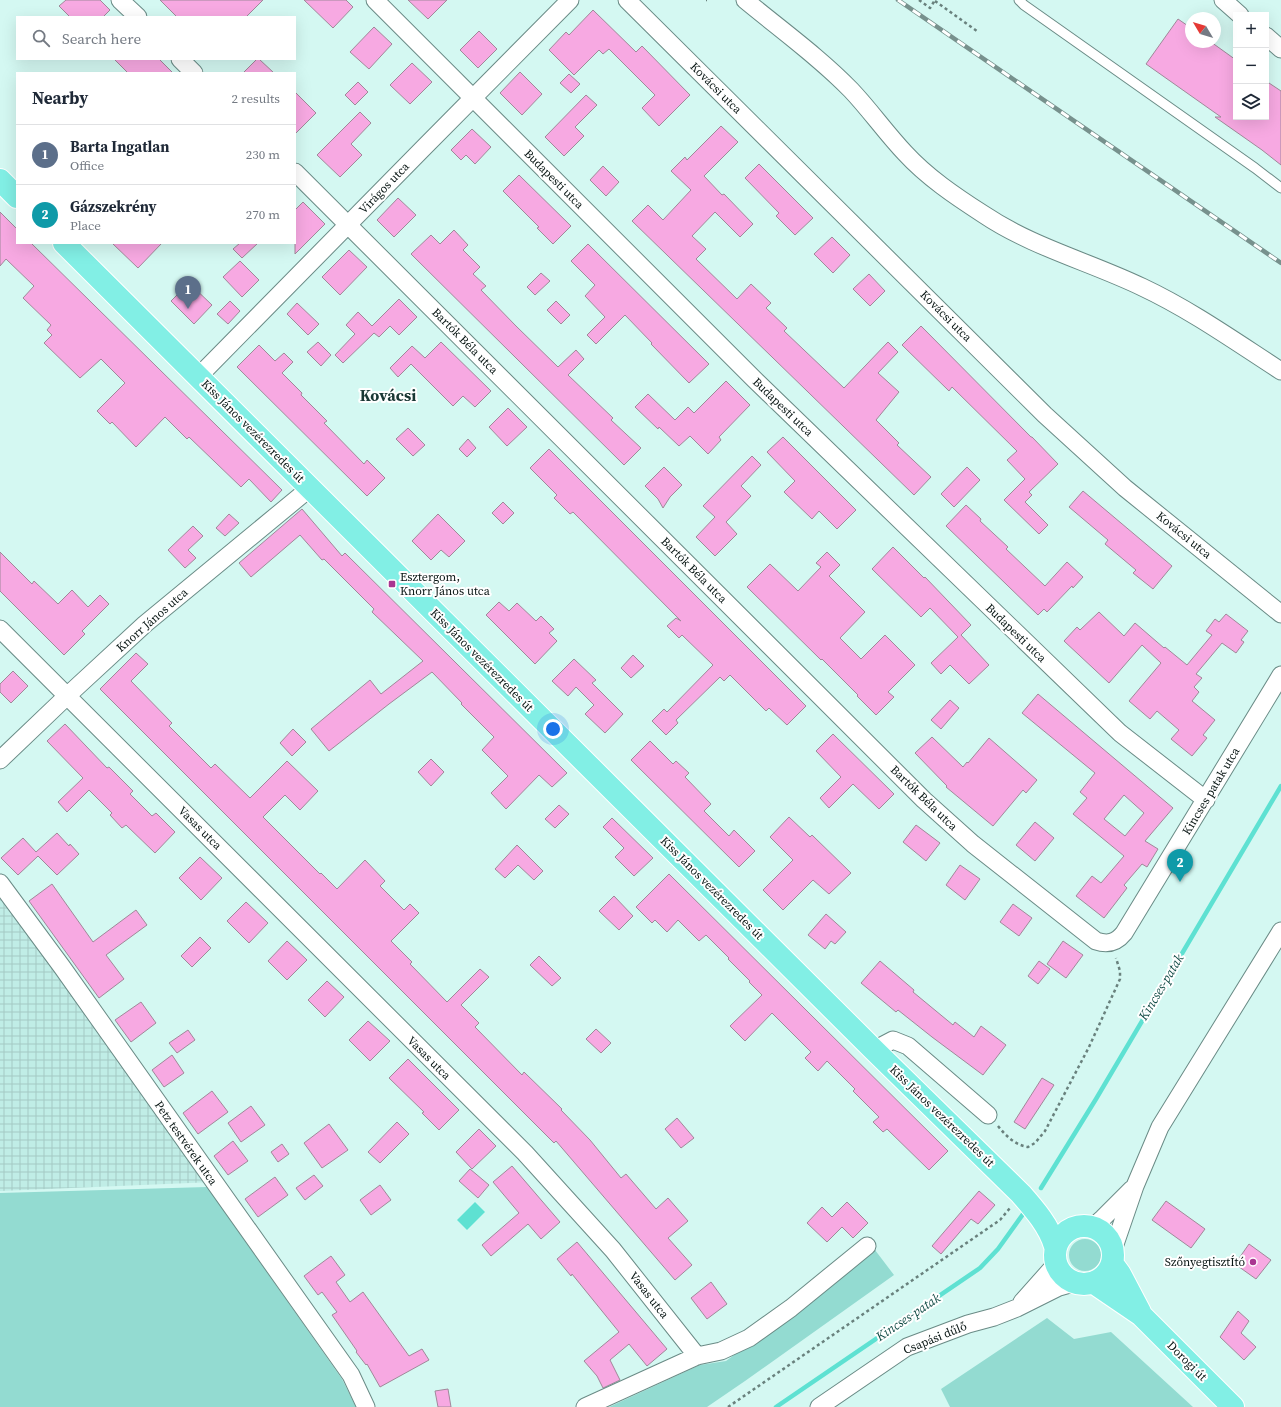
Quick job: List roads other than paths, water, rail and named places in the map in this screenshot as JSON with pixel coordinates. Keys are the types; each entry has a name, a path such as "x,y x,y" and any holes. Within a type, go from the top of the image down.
{"main road":[{"path":"0,180 16,196"},
{"name":"Kiss János vezérezredes út","path":"65,244 874,1050 1021,1194 1044,1214 1083,1227"},
{"name":"Kiss János vezérezredes út","path":"1044,1214 1051,1234 1055,1255"},
{"path":"1083,1227 1100,1231 1106,1236 1110,1242 1112,1257 1108,1272 1105,1276 1083,1283 1062,1276 1055,1255 1060,1238 1065,1232 1083,1227"},
{"name":"Dorogi út","path":"1112,1257 1141,1315"},
{"name":"Dorogi út","path":"1083,1283 1141,1315 1233,1407"}],"street":[{"path":"120,0 137,16"},
{"name":"Budapesti utca","path":"375,0 749,375 1120,733 1206,800"},
{"name":"Virágos utca","path":"198,377 570,0"},
{"name":"Kovácsi utca","path":"627,0 1045,415 1125,488 1281,614"},
{"path":"745,0 807,50 841,80 865,105 895,142 916,164 937,182 972,207 996,222 1034,242 1111,273 1176,304 1281,371"},
{"path":"1222,0 1236,12"},
{"path":"1269,39 1281,49"},
{"path":"181,60 193,72"},
{"name":"Bartók Béla utca","path":"296,173 930,805 973,844 1091,937 1106,944 1112,942"},
{"name":"Knorr János utca","path":"0,760 66,696 145,624 310,488"},
{"name":"Vasas utca","path":"0,629 525,1154 614,1250 697,1356"},
{"name":"Kincses patak utca","path":"1112,942 1116,941 1124,934 1281,676"},
{"name":"Petz testvérek utca","path":"0,883 62,967 351,1375 366,1407"},
{"path":"1112,1257 1135,1186 1160,1127 1281,931"},
{"path":"874,1050 893,1040 908,1046 988,1115"},
{"path":"1083,1227 1103,1218 1135,1186"},
{"path":"585,1407 697,1356 721,1351 749,1338 791,1308 867,1246"},
{"name":"Csapási dűlő","path":"1017,1308 1055,1255"},
{"name":"Csapási dűlő","path":"819,1407 907,1347 968,1324 994,1317 1017,1308 1059,1287 1083,1283"}],"lane":[{"path":"1019,0 1281,188"}],"waterway":[{"name":"Kincses-patak","path":"1041,1188 1096,1099 1281,786"},
{"name":"Kincses-patak","path":"776,1407 980,1268 998,1249 1026,1210"}],"railway":[{"path":"898,0 1281,263"}],"place":[{"name":"Barta Ingatlan","path":"188,309"},
{"name":"Esztergom, Knorr János utca","path":"392,584"},
{"name":"Gázszekrény","path":"1180,882"},
{"name":"SzőnyegtisztÍtó","path":"1253,1262"}],"district":[{"name":"Kovácsi","path":"388,395"}]}
